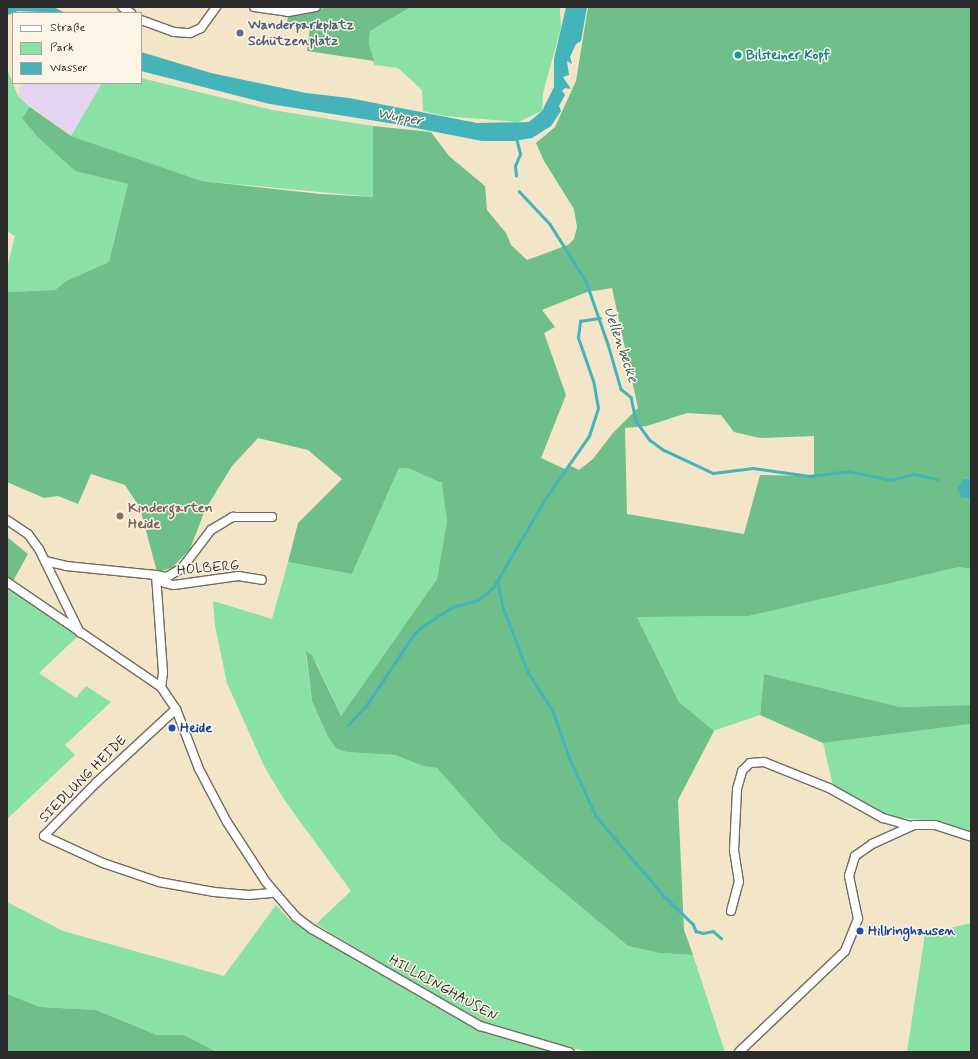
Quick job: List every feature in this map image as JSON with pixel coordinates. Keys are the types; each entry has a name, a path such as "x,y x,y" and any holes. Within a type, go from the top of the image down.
{"street":[{"path":"142,20 174,32 190,33 201,28 216,7"},
{"path":"254,7 288,12 316,7"},
{"name":"HOLBERG","path":"156,575 167,577 182,568 211,530 233,517 272,517"},
{"path":"7,520 28,534 45,561 80,634"},
{"path":"45,561 66,566 156,575 163,673 161,687"},
{"name":"HOLBERG","path":"156,575 165,583 174,585 238,576 262,580"},
{"path":"9,584 80,634 161,687 176,709 189,747 210,791 274,893"},
{"name":"SIEDLUNG HEIDE","path":"176,709 96,783 44,836 103,863 159,882 221,893 249,895 274,893"},
{"path":"731,911 739,882 734,851 737,789 742,772 750,763 764,762 829,788 883,818 911,826 935,825 971,838"},
{"path":"739,1052 845,952 858,919 849,876 855,856 872,844 911,826"},
{"name":"HILLRINGHAUSEN","path":"274,893 296,917 312,929 480,1026 568,1052"}],"shaded area":[{"path":"21,84 101,84 71,136 18,96"}],"green space":[{"path":"329,7 411,7 370,31 369,44 374,61 307,51 310,28 287,22 288,16"},
{"path":"411,7 560,7 561,27 543,93 542,111 518,122 445,116 423,111 422,90 398,68 374,65 369,44 370,31"},
{"path":"588,7 971,7 971,478 964,479 962,498 971,499 971,569 959,567 749,616 637,617 679,702 714,731 678,800 684,930 693,955 659,953 628,946 501,840 437,768 423,766 395,755 347,752 336,748 327,735 312,701 306,651 312,655 341,716 437,579 447,521 442,483 408,468 399,468 352,574 288,562 298,523 342,479 308,450 258,438 232,466 205,510 190,549 172,568 157,572 140,508 125,485 91,474 78,504 58,496 44,498 7,482 7,292 55,290 66,281 109,262 128,184 75,171 38,137 22,118 30,107 71,136 202,181 320,194 373,197 373,126 431,132 449,156 485,186 487,210 506,233 511,245 527,260 568,245 574,239 577,227 574,209 544,161 536,143 555,127 576,81","holes":["612,288 638,408 612,434 593,459 579,470 571,466 567,470 541,458 566,395 544,333 555,327 542,310 587,292","687,413 721,415 734,432 760,438 814,436 814,476 760,475 744,534 627,514 625,428 647,426"]},
{"path":"7,69 18,96 30,107 22,118 75,171 128,184 109,262 66,281 55,290 7,292 7,268 15,236 7,231"},
{"path":"142,78 272,110 373,126 373,197 202,181 71,136 101,84 142,84"},
{"path":"399,468 408,468 434,477 444,486 447,521 437,579 341,716 316,662 306,656 312,701 327,735 347,752 395,755 423,766 437,768 568,895 628,946 659,953 693,955 725,1052 592,1052 561,1046 513,1032 481,1021 452,1006 316,924 351,891 285,801 264,766 227,683 215,626 213,601 272,619 288,562 352,574"},
{"path":"7,537 28,554 8,590 7,590"},
{"path":"959,567 971,569 971,705 900,707 764,674 760,715 713,731 679,702 637,617 749,616"},
{"path":"11,585 80,634 39,673 76,698 86,686 111,702 65,745 75,755 7,819 7,590"},
{"path":"764,674 900,707 971,705 971,724 823,743 760,715"},
{"path":"971,724 971,834 933,821 884,816 833,786 823,743"},
{"path":"7,902 63,931 224,976 276,905 289,919 309,932 337,946 449,1014 480,1031 553,1052 217,1052 184,1035 157,1035 96,1010 40,1007 7,994"},
{"path":"971,923 971,1052 907,1052 925,934"},
{"path":"7,994 40,1007 96,1010 157,1035 184,1035 217,1052 7,1052"}],"water":[{"path":"7,7 54,7 63,12 18,11 12,12 8,15"},
{"name":"Wupper","path":"566,7 587,7 581,41 576,44 570,57 572,64 567,61 569,75 563,77 571,89 565,88 562,91 565,95 559,106 561,111 551,126 532,138 514,141 482,141 395,124 270,104 142,71 142,52 211,73 306,93 349,98 477,123 529,122 542,111 554,87 554,59"},
{"path":"971,478 971,499 962,498 957,489 964,479"}],"waterway":[{"name":"Uellenbecke","path":"516,138 520,154 515,166 516,176"},
{"name":"Uellenbecke","path":"519,191 550,224 586,281 608,344 621,389 631,397 636,421 650,440 664,450 713,473 753,468 809,476 848,471 891,480 913,474 937,479"},
{"path":"348,725 366,706 414,634 423,626 452,607 478,600 493,588 545,499 589,436 598,408 593,381 578,338 580,321 600,318"},
{"path":"498,582 503,607 528,672 553,711 570,759 596,816 665,897 693,924 696,931 703,933 713,931 721,938"}],"place":[{"name":"Wanderparkplatz Schützenplatz","path":"240,33"},
{"name":"Bilsteiner Kopf","path":"738,55"},
{"name":"Kindergarten Heide","path":"120,516"},
{"name":"Heide","path":"172,728"},
{"name":"Hillringhausen","path":"860,931"}]}
